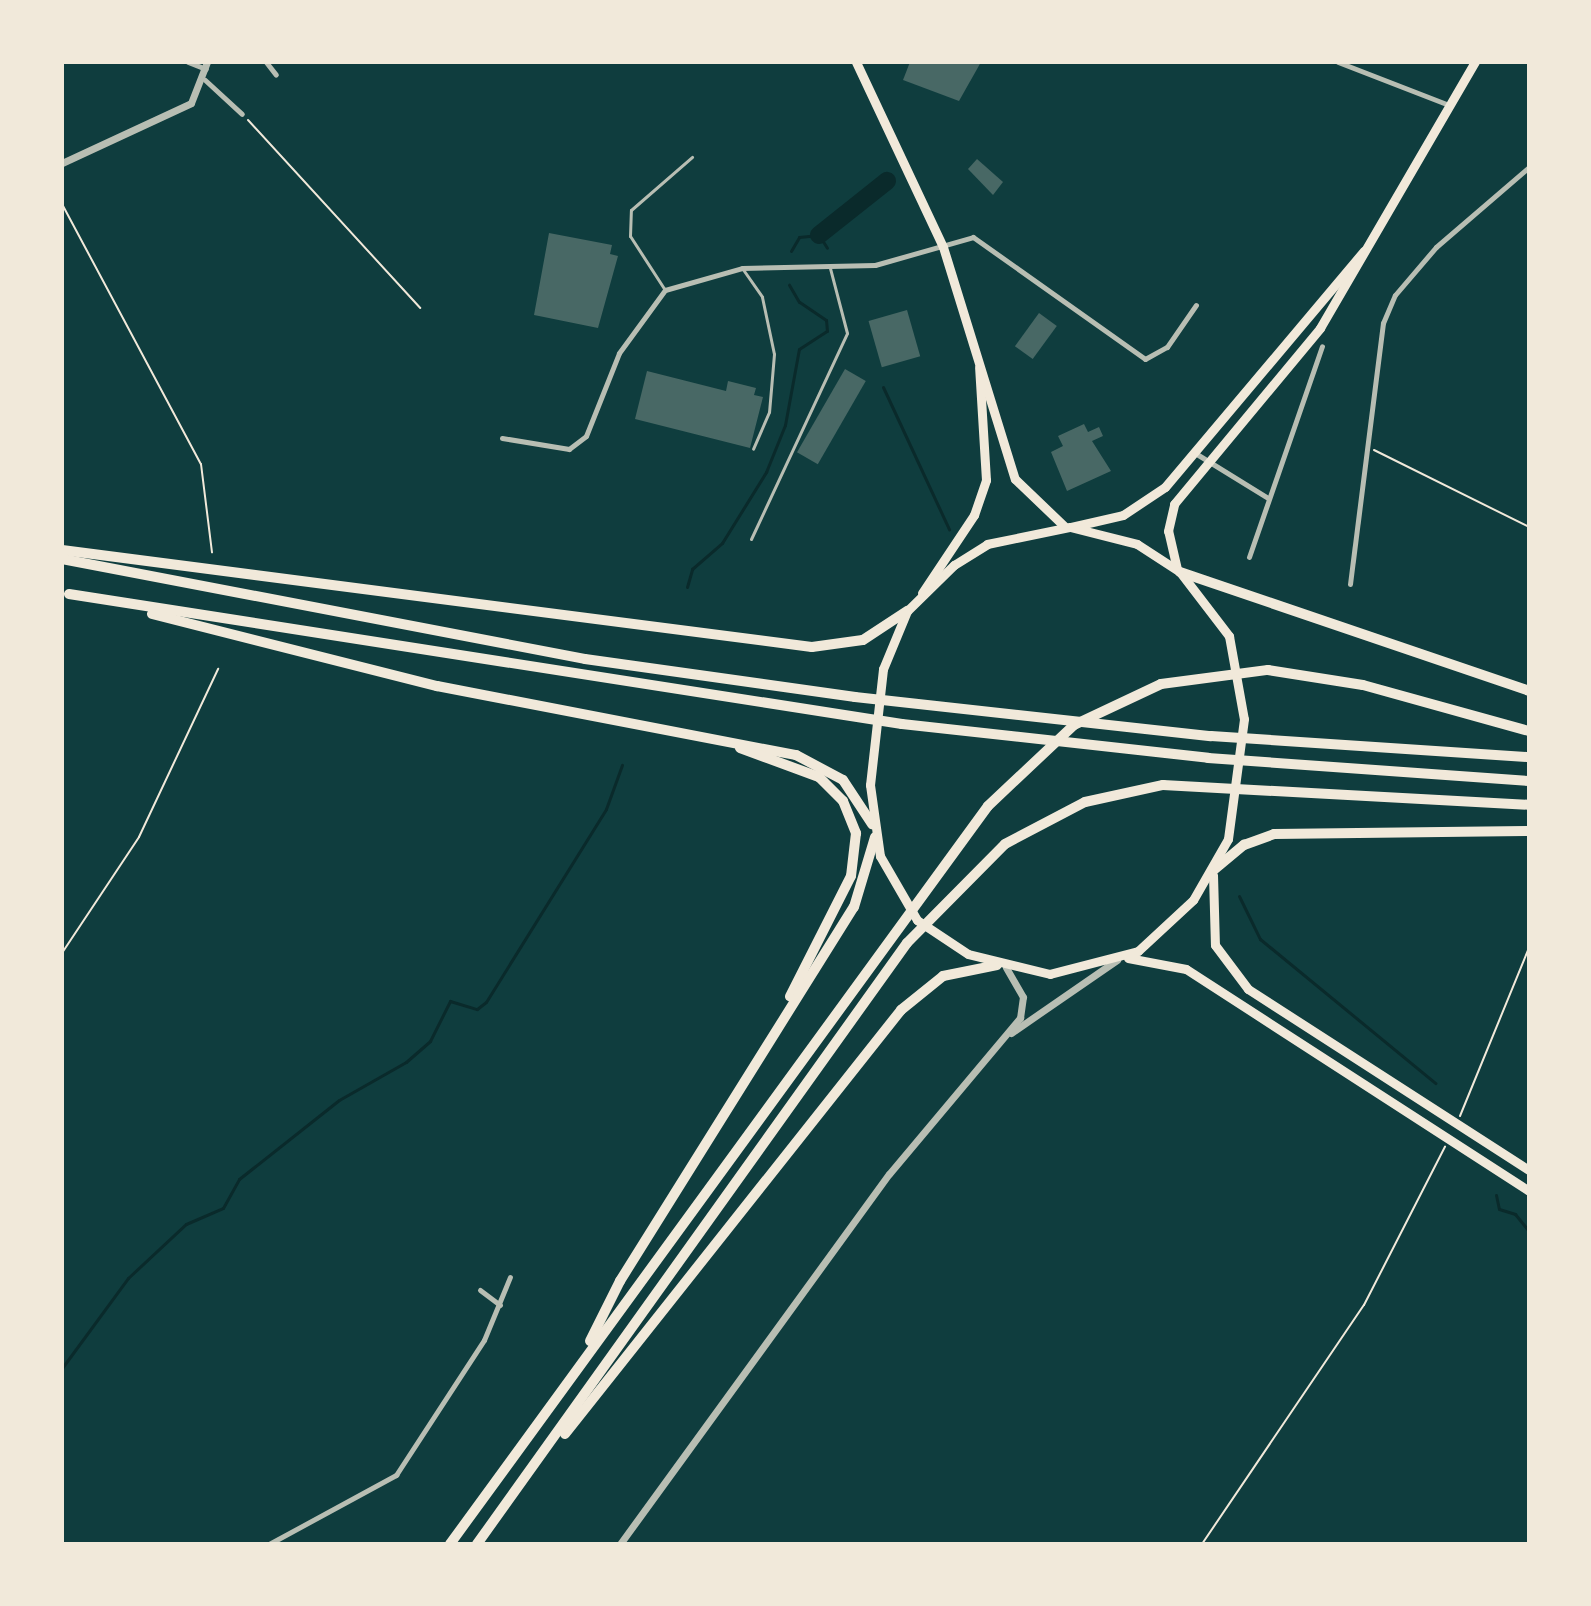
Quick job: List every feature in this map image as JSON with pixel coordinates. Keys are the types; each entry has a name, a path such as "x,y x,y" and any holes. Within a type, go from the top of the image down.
{"highway":[{"path":"62,550 812,647 863,640 907,611"},
{"path":"62,559 585,659 855,697 1211,736 1529,757"},
{"path":"1179,570 1529,691"},
{"path":"65,593 902,724 1208,758 1529,781"},
{"path":"65,593 437,686 720,740 823,765 851,789 872,824"},
{"path":"450,1544 928,885 1015,775 1074,725 1127,697 1186,678 1299,672 1529,731"},
{"path":"720,740 819,777 843,801 856,833 848,884 781,1020"},
{"path":"477,1544 907,943 942,900 1005,844 1062,812 1115,794 1208,783 1529,805"},
{"path":"1214,870 1245,845 1274,834 1529,831"},
{"path":"577,1368 620,1281 860,895 875,837"},
{"path":"529,1474 603,1391 901,1010 943,976 1002,966"}],"main road":[{"path":"856,62 943,247 977,348 1015,479 1068,527 1137,544 1179,570 1222,621 1244,695 1235,805 1214,870 1215,945 1248,989 1529,1170"},
{"path":"1179,570 1170,513 1207,463 1301,355 1381,230 1475,62"},
{"path":"922,593 987,544 1133,510 1195,453 1381,230"},
{"path":"977,348 986,480 974,515 907,611 880,688 872,824 891,882 917,920 948,945 1002,966 1062,974 1121,959 1162,936 1214,870"},
{"path":"1121,959 1186,969 1529,1191"}],"street":[{"path":"62,163 174,114 205,80 206,66 188,62"},
{"path":"266,62 276,75"},
{"path":"1338,62 1357,65 1450,106"},
{"path":"205,80 242,114"},
{"path":"1350,584 1365,446 1383,323 1395,295 1436,247 1529,167"},
{"path":"502,438 569,449 586,436 619,353 665,290 742,268 875,265 973,237 1145,359 1167,347 1196,305"},
{"path":"1249,557 1322,346"},
{"path":"1195,453 1268,499"},
{"path":"1001,1040 1121,959"},
{"path":"620,1544 889,1174 1001,1040 1024,1004 1002,966"},
{"path":"269,1544 396,1475 500,1305 510,1277"},
{"path":"480,1290 500,1305"}],"lane":[{"path":"665,290 630,236 631,210 692,157"},
{"path":"751,539 847,333 828,264"},
{"path":"742,268 762,297 774,354 769,412 753,449"}],"path":[{"path":"242,114 420,308"},
{"path":"62,204 201,464 212,552"},
{"path":"1365,446 1529,527"},
{"path":"62,953 139,837 218,669"},
{"path":"1461,1114 1529,948"},
{"path":"1202,1544 1364,1305 1399,1228 1444,1150"}],"building":[{"path":"910,62 981,62 959,101 903,80"},
{"path":"977,159 1003,182 993,195 968,169"},
{"path":"549,233 612,245 610,254 618,256 598,328 534,315"},
{"path":"907,310 920,356 882,367 869,321"},
{"path":"1039,313 1057,326 1033,359 1015,346"},
{"path":"845,369 866,381 818,464 797,452"},
{"path":"647,371 726,391 728,381 756,388 754,395 763,397 750,448 635,419"},
{"path":"1084,424 1088,432 1099,427 1103,436 1092,441 1111,471 1067,491 1051,452 1063,446 1058,436"}],"waterway":[{"path":"819,235 887,181"},
{"path":"791,251 799,237 819,235 827,248"},
{"path":"687,587 692,569 722,543 766,472 785,425 799,349 827,331 826,320 799,302 789,285"},
{"path":"883,387 949,529"},
{"path":"62,1368 128,1278 186,1224 223,1208 239,1179 339,1100 406,1062 430,1041 450,1001 477,1009 486,1002 606,809 622,765"},
{"path":"1239,896 1260,939 1435,1083"},
{"path":"1496,1195 1499,1209 1515,1214 1529,1231"}]}
